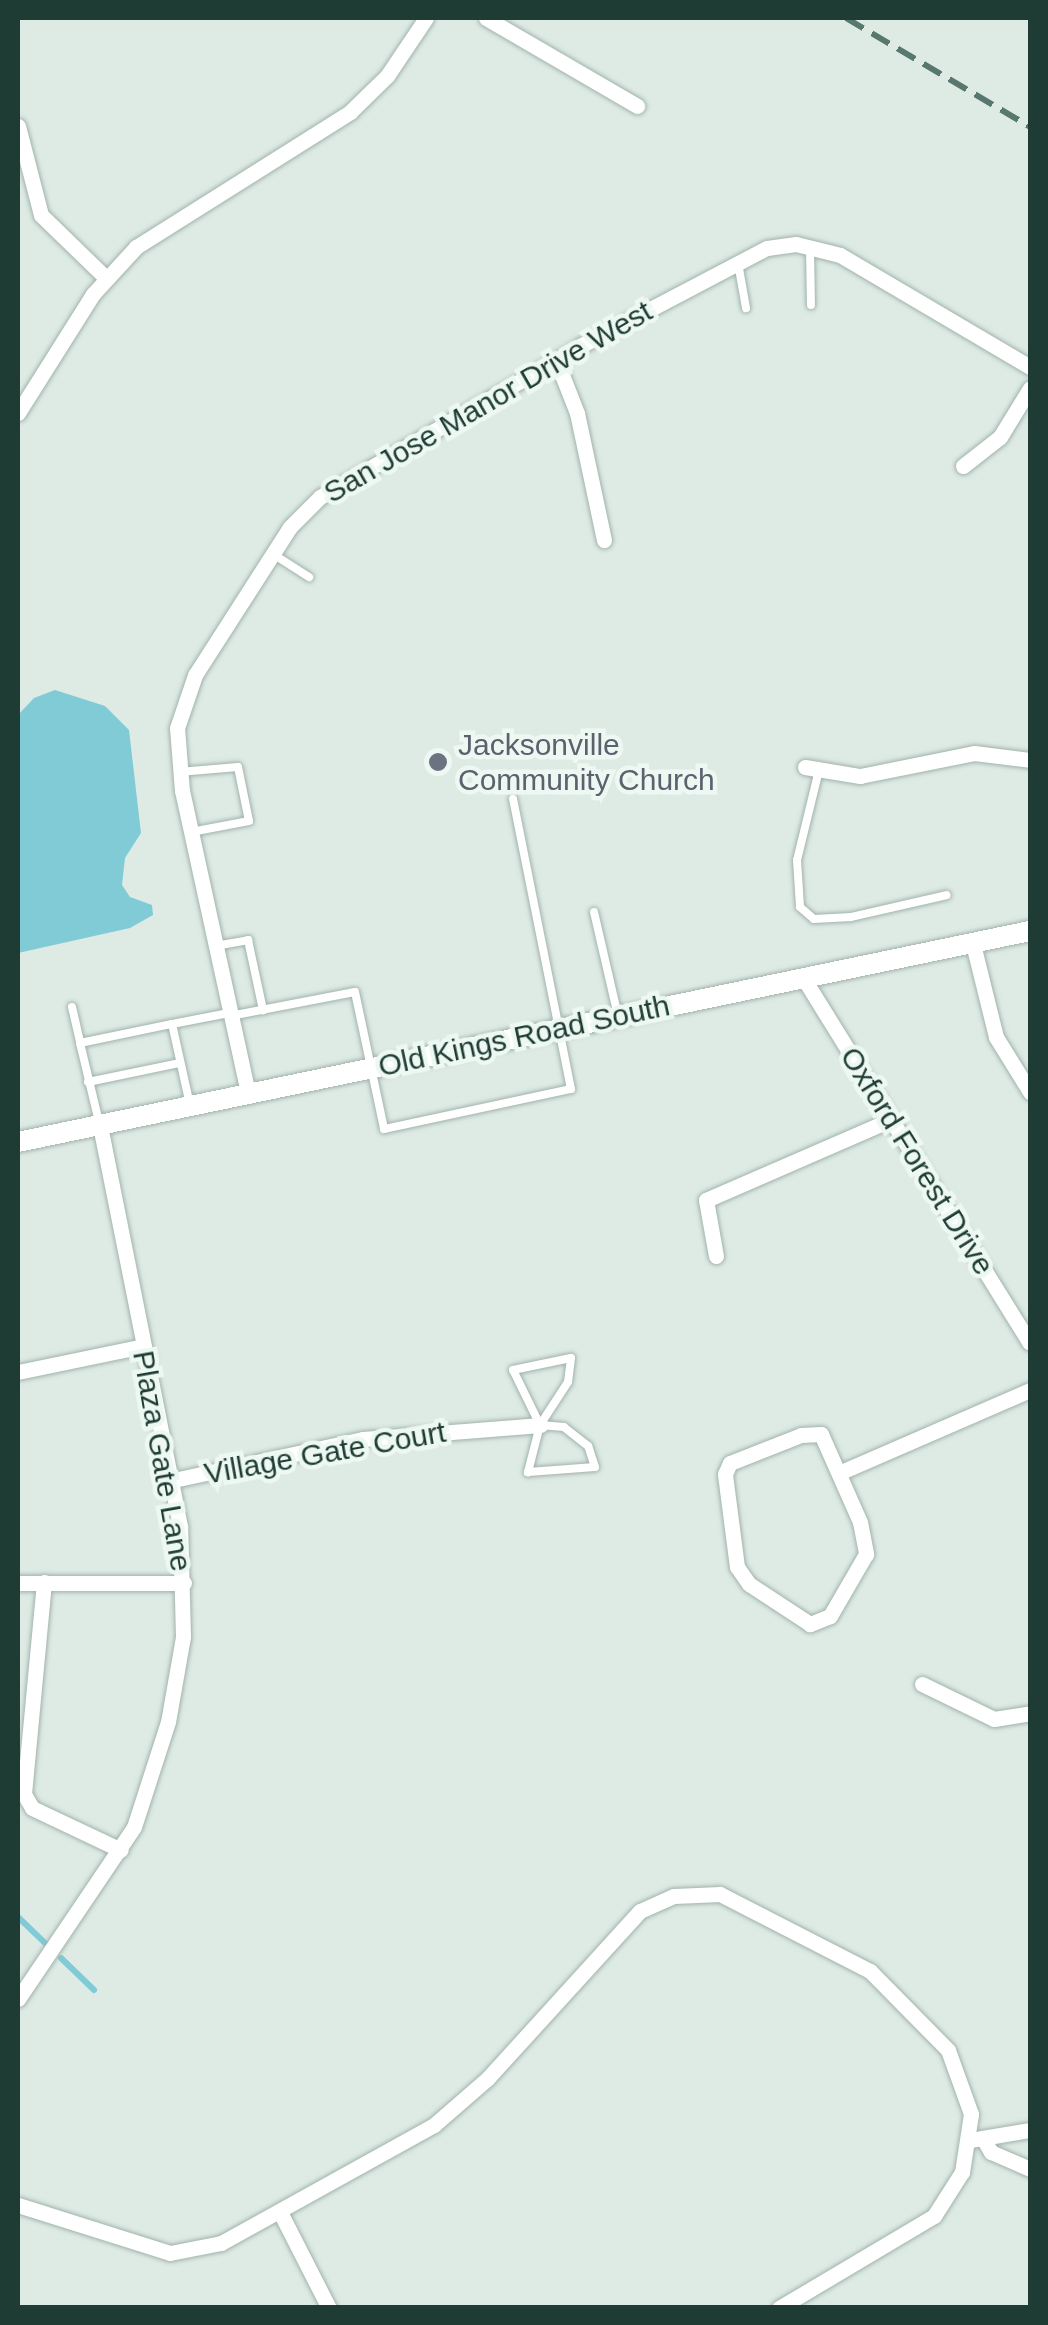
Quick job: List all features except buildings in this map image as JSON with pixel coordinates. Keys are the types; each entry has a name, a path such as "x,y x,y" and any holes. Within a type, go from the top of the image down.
{"street":[{"path":"18,413 106,278 162,227 307,144 350,112 388,76 426,18"},
{"path":"486,18 637,106"},
{"path":"18,126 42,215 106,278"},
{"path":"743,256 810,246 840,255 1030,367"},
{"name":"San Jose Manor Drive West","path":"248,1093 175,744 188,690 290,527 345,480 743,256"},
{"path":"557,362 576,413 604,540"},
{"path":"963,466 1000,437 1030,388"},
{"path":"812,768 860,776 974,754 1030,760"},
{"name":"Old Kings Road South","path":"18,1142 1030,931"},
{"path":"973,944 996,1037 1029,1086"},
{"name":"Oxford Forest Drive","path":"804,979 1030,1344"},
{"path":"716,1256 706,1200 890,1120"},
{"name":"Plaza Gate Lane","path":"18,1999 121,1850 144,1802 168,1722 184,1583 170,1481 100,1124"},
{"path":"18,1372 143,1346"},
{"path":"839,1474 1030,1390"},
{"name":"Village Gate Court","path":"170,1481 364,1440 540,1425"},
{"path":"821,1434 839,1474 866,1540 861,1571 830,1616 810,1624 749,1584 737,1566 725,1474 730,1463 801,1435 821,1434"},
{"path":"18,1582 184,1583"},
{"path":"44,1582 24,1794 32,1808 121,1850"},
{"path":"922,1684 994,1719 1030,1713"},
{"path":"18,2206 170,2253 221,2244 434,2125 487,2079 640,1911 692,1893 746,1904 870,1971 955,2062 978,2141 991,2152 1030,2169"},
{"path":"978,2141 1030,2130"},
{"path":"779,2308 934,2216 978,2141"},
{"path":"280,2212 329,2308"}],"lane":[{"path":"810,246 810,305"},
{"path":"743,256 746,308"},
{"path":"273,554 310,578"},
{"path":"180,772 238,767 249,821 191,832"},
{"path":"812,768 798,860 800,908 814,918 851,917 947,895"},
{"path":"80,1043 354,992 384,1129 571,1089 514,799"},
{"path":"594,912 618,1016"},
{"path":"215,946 248,940 262,1010"},
{"path":"72,1007 100,1124"},
{"path":"172,1024 190,1105"},
{"path":"88,1082 180,1062"},
{"path":"540,1425 513,1370 571,1358 568,1382 540,1425 528,1472 595,1467 588,1446 564,1426 540,1425"}],"water":[{"path":"55,690 105,706 129,730 141,833 125,858 122,885 130,897 152,905 153,915 130,928 18,953 18,715 34,698"}],"waterway":[{"path":"18,1917 45,1943"},
{"path":"61,1958 94,1990"}],"railway":[{"path":"846,18 1030,127"}],"place":[{"name":"Jacksonville Community Church","path":"438,762"}]}
